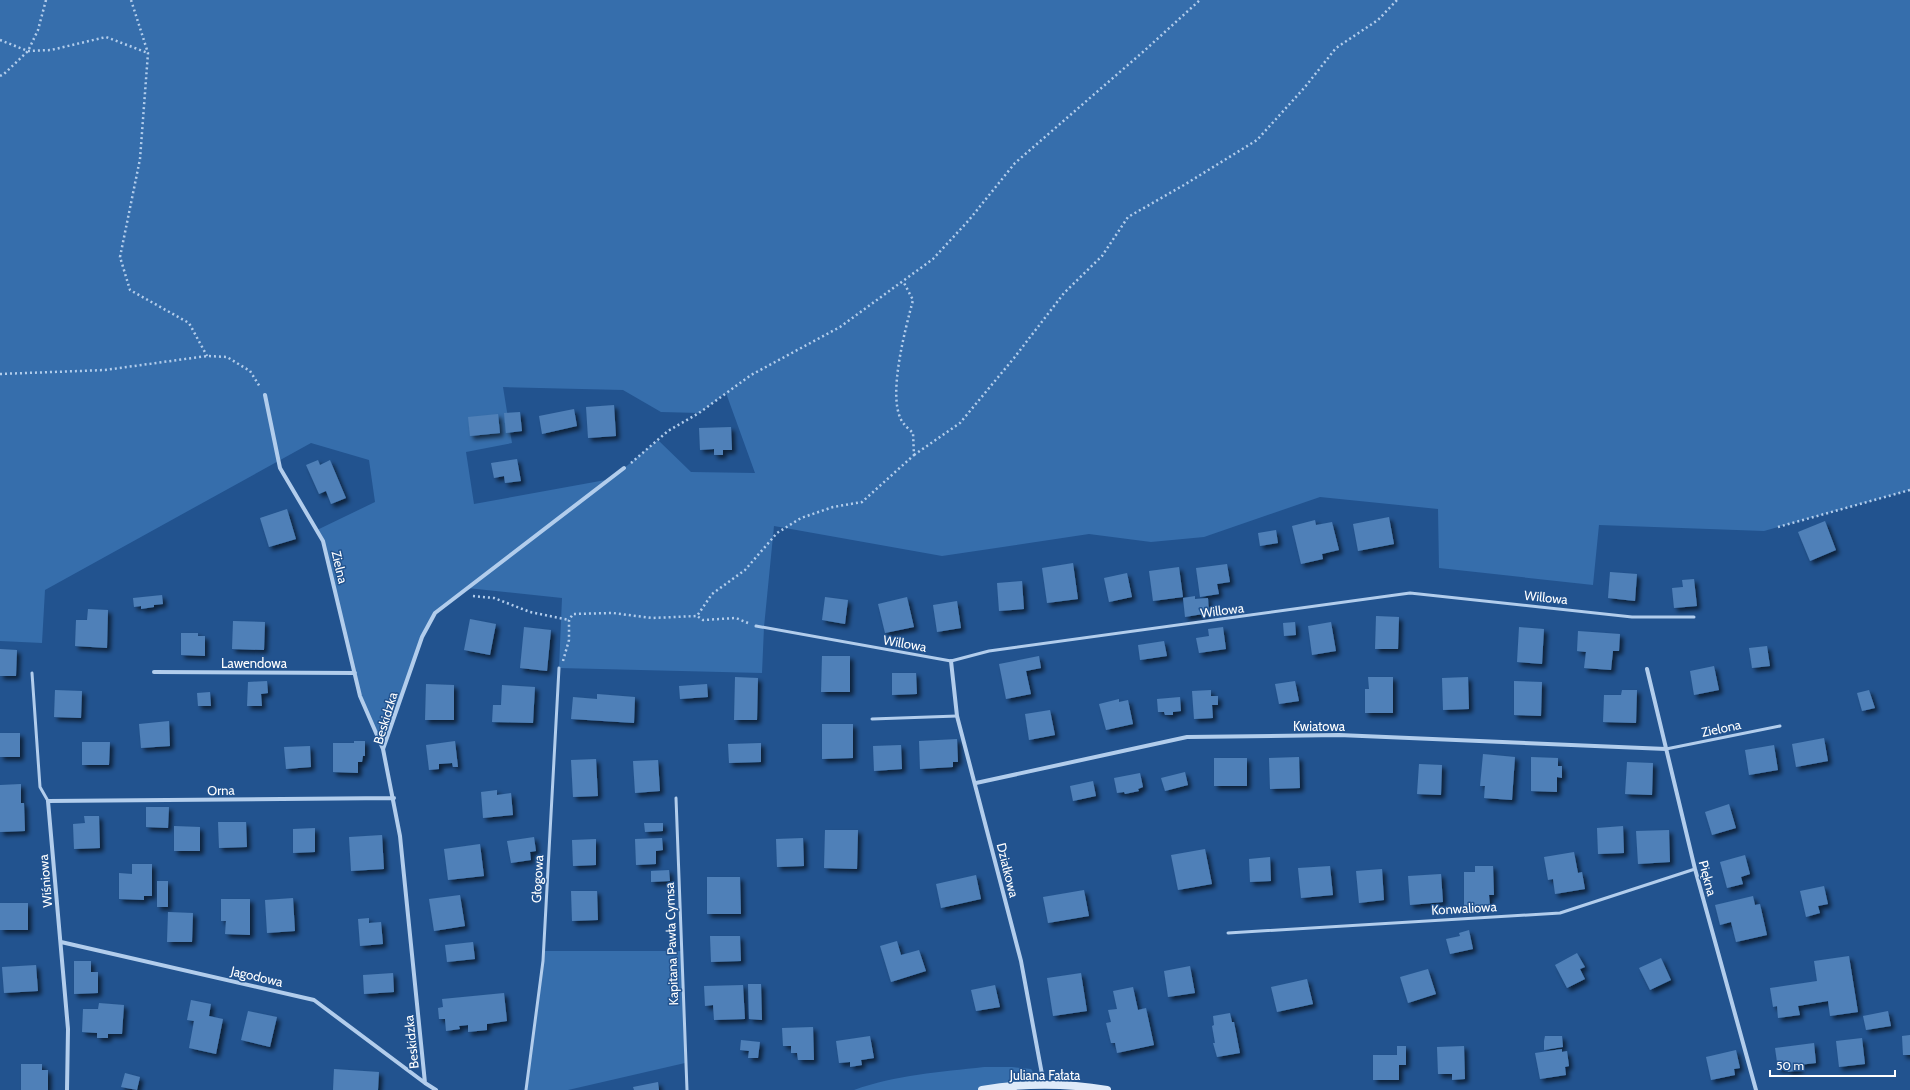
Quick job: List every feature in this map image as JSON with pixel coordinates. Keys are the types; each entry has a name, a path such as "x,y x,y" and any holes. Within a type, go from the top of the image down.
{"street":[{"name":"Zielna","path":"265,395 280,468 323,541 360,696 383,749"},
{"name":"Beskidzka","path":"436,1090 425,1083 400,836 394,798 383,749 422,637 434,613 624,468"},
{"name":"Działkowa","path":"951,661 958,716 1020,961 1044,1085"},
{"name":"Piękna","path":"1647,669 1695,869 1756,1090"},
{"name":"Lawendowa","path":"154,672 355,674"},
{"name":"Kwiatowa","path":"976,783 1187,737 1338,735 1666,749"},
{"name":"Orna","path":"48,801 394,798"},
{"name":"Wiśniowa","path":"48,801 68,1029 67,1090"},
{"name":"Jagodowa","path":"61,942 314,1000 425,1083"},
{"name":"Juliana Fałata","path":"982,1090 1007,1086 1044,1085 1107,1090"}],"lane":[{"name":"Willowa","path":"756,626 951,661 989,651 1410,593 1632,617 1694,617"},
{"name":"Głogowa","path":"526,1090 543,961 559,668"},
{"name":"Wiśniowa","path":"32,673 40,788 48,801"},
{"path":"872,719 958,716"},
{"name":"Zielona","path":"1666,749 1780,726"},
{"name":"Kapitana Pawła Cymsa","path":"676,798 687,1090"},
{"name":"Konwaliowa","path":"1228,933 1560,913 1695,869"}],"path":[{"path":"0,76 28,51 38,30 46,0"},
{"path":"131,0 148,53 140,159 120,257 130,290 190,323 207,356"},
{"path":"624,468 668,432 751,375 840,328 933,259 969,220 1015,163 1144,51 1200,0"},
{"path":"697,616 712,594 745,570 778,533 801,518 833,507 862,502 914,456 960,423 1014,358 1064,293 1102,256 1128,217 1258,140 1306,87 1336,48 1378,20 1397,0"},
{"path":"0,40 28,51 51,50 106,37 148,53"},
{"path":"903,282 913,300 904,337 897,378 898,411 903,424 913,433 914,456"},
{"path":"0,374 105,370 207,356 227,357 250,371 265,395"},
{"path":"1778,527 1910,490"},
{"path":"458,595 494,598 530,612 569,620"},
{"path":"559,668 564,660 569,640 569,620 573,614 614,613 652,618 697,616 703,620 736,618 756,626"}],"shaded area":[{"path":"0,0 1910,0 1910,490 1764,531 1599,525 1593,585 1439,568 1438,509 1320,497 1204,537 1151,542 1089,534 942,556 774,526 764,627 762,673 559,668 562,598 467,588 434,613 422,637 383,749 360,696 323,541 317,530 375,502 369,460 311,443 45,590 42,643 0,641","holes":["503,387 623,390 661,412 699,413 726,393 755,473 691,472 658,440 611,479 474,504 466,452 512,443"]},
{"path":"543,951 681,951 685,1063 568,1090 526,1090"},
{"path":"984,1067 1031,1069 1044,1085 982,1090 854,1090 902,1077"}],"building":[{"path":"614,405 616,436 588,438 586,407"},
{"path":"574,409 577,426 542,434 539,416"},
{"path":"520,412 522,431 506,433 504,413"},
{"path":"498,414 500,433 470,436 468,417"},
{"path":"731,427 732,450 723,450 723,455 714,455 714,449 700,450 699,428"},
{"path":"517,459 521,481 505,483 504,476 494,478 491,463"},
{"path":"318,460 320,465 330,460 346,498 331,504 326,491 319,494 306,465"},
{"path":"287,509 296,539 269,547 260,518"},
{"path":"1389,517 1394,544 1358,551 1353,524"},
{"path":"1315,520 1316,525 1332,522 1339,550 1322,554 1323,559 1301,564 1292,526"},
{"path":"1825,521 1836,550 1810,561 1798,532"},
{"path":"1276,530 1278,543 1260,546 1258,533"},
{"path":"1073,563 1078,599 1047,603 1042,568"},
{"path":"1227,564 1230,582 1217,584 1219,594 1200,597 1196,568"},
{"path":"1179,567 1183,597 1153,601 1149,571"},
{"path":"1610,572 1637,574 1635,601 1608,598"},
{"path":"1127,573 1132,597 1109,602 1104,578"},
{"path":"1694,579 1697,606 1674,608 1672,588 1683,587 1682,580"},
{"path":"1022,581 1024,609 999,611 997,583"},
{"path":"162,595 163,604 141,609 141,606 134,607 133,598"},
{"path":"1195,596 1195,599 1208,598 1209,613 1185,617 1183,598"},
{"path":"825,597 848,600 845,624 822,620"},
{"path":"907,597 914,627 885,633 878,604"},
{"path":"957,601 961,628 937,632 933,605"},
{"path":"88,609 108,610 107,648 75,646 76,620 87,620"},
{"path":"1376,616 1399,617 1398,649 1375,649"},
{"path":"470,619 496,624 490,655 464,650"},
{"path":"233,621 265,622 264,650 232,649"},
{"path":"1295,622 1296,635 1284,636 1283,623"},
{"path":"1331,622 1336,651 1312,655 1308,626"},
{"path":"524,627 551,630 547,671 520,668"},
{"path":"1223,627 1226,649 1199,653 1196,638 1209,636 1208,629"},
{"path":"1519,627 1544,629 1542,664 1517,662"},
{"path":"1578,631 1620,634 1619,651 1613,651 1611,670 1584,668 1586,652 1577,651"},
{"path":"181,633 198,633 198,636 205,636 205,656 181,655"},
{"path":"1164,641 1167,656 1140,660 1138,645"},
{"path":"1767,646 1770,666 1752,668 1749,648"},
{"path":"0,649 17,650 16,676 0,676"},
{"path":"822,656 850,656 850,692 821,692"},
{"path":"1039,656 1041,668 1026,671 1031,694 1006,699 999,664"},
{"path":"1714,666 1719,690 1694,695 1690,671"},
{"path":"892,673 916,673 917,694 892,695"},
{"path":"735,677 758,678 757,720 734,720"},
{"path":"1368,677 1393,677 1393,713 1365,713 1365,689 1369,689"},
{"path":"1468,677 1469,709 1443,710 1442,678"},
{"path":"267,681 268,693 261,694 262,706 247,706 248,682"},
{"path":"1295,681 1299,701 1279,704 1275,684"},
{"path":"1514,681 1542,682 1541,716 1514,715"},
{"path":"426,684 454,685 454,720 425,720"},
{"path":"707,684 708,697 680,699 679,686"},
{"path":"502,685 535,687 533,723 492,722 493,705 501,705"},
{"path":"55,690 82,691 81,718 54,717"},
{"path":"1211,690 1211,696 1218,696 1218,705 1212,705 1213,718 1194,719 1192,691"},
{"path":"1622,690 1637,690 1636,723 1603,722 1604,695 1621,695"},
{"path":"1869,690 1875,708 1862,711 1857,693"},
{"path":"210,692 211,706 198,706 197,693"},
{"path":"597,694 635,697 634,723 571,719 573,697 597,699"},
{"path":"1180,697 1181,711 1173,712 1173,715 1165,715 1164,712 1158,712 1157,699"},
{"path":"1119,699 1119,702 1128,700 1133,724 1106,730 1099,704"},
{"path":"1050,710 1055,735 1029,740 1025,714"},
{"path":"169,721 170,746 141,748 139,724"},
{"path":"822,724 853,724 853,758 822,759"},
{"path":"0,733 20,733 20,757 0,757"},
{"path":"1824,738 1828,761 1796,767 1792,744"},
{"path":"957,739 958,762 953,762 953,767 920,769 919,741"},
{"path":"354,741 365,741 365,756 363,756 362,762 358,762 358,773 333,772 333,743 354,743"},
{"path":"455,741 458,767 453,767 452,763 439,764 439,769 429,770 426,745"},
{"path":"82,742 110,742 109,765 82,765"},
{"path":"761,743 761,762 729,763 728,744"},
{"path":"901,745 902,769 874,771 873,746"},
{"path":"1774,745 1778,770 1749,775 1745,750"},
{"path":"310,746 311,767 286,769 284,747"},
{"path":"1483,754 1515,757 1512,800 1484,798 1485,786 1480,786"},
{"path":"1299,757 1300,788 1270,789 1269,758"},
{"path":"1531,757 1558,758 1558,766 1562,766 1562,778 1557,777 1557,792 1531,791"},
{"path":"1214,758 1247,758 1247,786 1214,786"},
{"path":"596,759 598,796 573,797 571,760"},
{"path":"658,760 660,791 635,793 633,761"},
{"path":"1627,762 1653,763 1652,795 1625,794"},
{"path":"1419,764 1442,765 1441,795 1417,794"},
{"path":"1185,772 1188,785 1165,791 1161,778"},
{"path":"1140,773 1143,787 1138,789 1139,791 1125,794 1124,792 1117,793 1114,778"},
{"path":"1093,781 1096,796 1073,801 1070,786"},
{"path":"21,784 21,803 24,803 25,831 0,832 0,785"},
{"path":"497,790 497,795 511,793 513,815 483,818 481,792"},
{"path":"1729,804 1736,828 1712,835 1705,812"},
{"path":"146,807 169,807 168,828 146,827"},
{"path":"84,816 99,816 100,848 74,849 73,824 85,823"},
{"path":"218,822 246,822 247,847 219,848"},
{"path":"644,823 663,823 663,831 645,832"},
{"path":"174,826 200,827 200,851 174,851"},
{"path":"1623,826 1624,853 1598,854 1597,828"},
{"path":"315,828 315,852 293,853 293,829"},
{"path":"825,830 858,830 857,869 824,868"},
{"path":"1669,830 1670,862 1638,864 1636,831"},
{"path":"382,835 384,869 351,871 349,837"},
{"path":"534,837 536,851 530,852 531,860 511,863 507,841"},
{"path":"662,838 663,850 656,851 656,864 636,865 635,839"},
{"path":"803,838 804,866 777,867 776,839"},
{"path":"596,839 596,865 573,866 572,840"},
{"path":"480,844 484,876 448,880 444,849"},
{"path":"1205,849 1212,884 1178,890 1171,855"},
{"path":"1574,852 1578,873 1582,872 1585,889 1555,894 1553,879 1548,880 1544,857"},
{"path":"1745,855 1750,874 1741,877 1743,884 1727,888 1720,862"},
{"path":"1270,857 1271,881 1250,882 1249,859"},
{"path":"132,864 152,864 152,896 144,896 144,900 119,899 119,873 132,874"},
{"path":"1330,866 1333,895 1301,898 1298,868"},
{"path":"1475,866 1493,866 1494,895 1489,895 1490,906 1464,906 1464,872 1475,872"},
{"path":"1382,869 1384,900 1359,903 1356,871"},
{"path":"669,870 670,881 651,882 651,871"},
{"path":"1441,874 1443,902 1410,905 1408,876"},
{"path":"976,875 981,899 941,908 936,884"},
{"path":"707,877 740,877 741,914 707,914"},
{"path":"157,881 168,881 168,907 157,907"},
{"path":"1824,886 1828,904 1818,906 1820,913 1806,917 1800,891"},
{"path":"1084,890 1089,916 1048,923 1043,897"},
{"path":"571,891 597,891 598,920 572,921"},
{"path":"460,895 465,926 434,931 429,899"},
{"path":"1753,896 1755,905 1760,904 1767,935 1736,942 1731,922 1720,925 1715,905"},
{"path":"293,898 295,931 267,933 265,900"},
{"path":"221,899 250,899 250,935 225,934 226,921 221,921"},
{"path":"0,903 28,903 28,930 0,930"},
{"path":"168,912 193,913 192,942 167,942"},
{"path":"369,918 369,923 381,922 383,944 360,946 358,919"},
{"path":"1469,930 1473,949 1450,954 1446,939 1460,936 1459,933"},
{"path":"710,936 740,936 741,961 711,962"},
{"path":"897,941 901,955 919,950 926,971 891,982 880,946"},
{"path":"473,942 475,959 447,962 445,945"},
{"path":"1577,953 1585,967 1580,969 1585,979 1567,988 1555,965"},
{"path":"1849,956 1858,1012 1830,1016 1828,1001 1798,1006 1800,1015 1778,1018 1777,1006 1773,1007 1770,988 1817,981 1814,961"},
{"path":"1661,958 1671,980 1650,990 1639,968"},
{"path":"74,961 91,961 91,972 98,972 98,993 74,994"},
{"path":"36,965 38,991 4,993 2,967"},
{"path":"1190,966 1195,993 1168,997 1164,971"},
{"path":"1428,969 1436,994 1408,1003 1400,977"},
{"path":"393,973 394,992 364,994 363,975"},
{"path":"1081,973 1087,1011 1053,1016 1047,978"},
{"path":"1307,979 1313,1004 1277,1012 1271,987"},
{"path":"748,984 761,984 762,1020 749,1019"},
{"path":"743,985 745,1019 714,1020 713,1005 705,1006 704,986"},
{"path":"995,985 1000,1007 976,1011 971,990"},
{"path":"1133,987 1138,1010 1146,1008 1154,1045 1117,1053 1115,1043 1111,1043 1106,1023 1111,1022 1108,1010 1117,1009 1113,991"},
{"path":"504,993 507,1021 487,1024 487,1030 468,1032 468,1025 459,1026 460,1029 446,1031 445,1019 439,1019 438,1008 443,1007 442,999"},
{"path":"191,1000 211,1004 209,1016 223,1019 216,1054 189,1048 194,1021 187,1020"},
{"path":"99,1003 124,1005 122,1034 108,1034 108,1038 97,1038 97,1033 82,1032 83,1009 98,1009"},
{"path":"248,1011 277,1017 270,1047 241,1040"},
{"path":"1888,1011 1891,1026 1866,1030 1863,1016"},
{"path":"1230,1013 1232,1022 1234,1022 1240,1053 1217,1057 1213,1043 1215,1043 1212,1026 1214,1025 1213,1016"},
{"path":"813,1027 814,1060 798,1060 797,1053 791,1053 791,1046 783,1046 782,1028"},
{"path":"1910,1035 1910,1055 1903,1055 1902,1036"},
{"path":"870,1036 874,1058 861,1060 862,1065 850,1067 850,1062 839,1063 836,1041"},
{"path":"1545,1036 1562,1036 1563,1047 1544,1050"},
{"path":"1862,1038 1865,1064 1839,1067 1836,1041"},
{"path":"741,1040 760,1042 758,1058 748,1058 749,1051 740,1050"},
{"path":"1814,1043 1816,1063 1799,1065 1800,1070 1788,1072 1787,1068 1778,1069 1775,1048"},
{"path":"1397,1046 1406,1046 1406,1065 1399,1065 1399,1080 1373,1080 1373,1055 1397,1055"},
{"path":"1464,1046 1465,1079 1452,1080 1452,1074 1438,1074 1437,1047"},
{"path":"1562,1049 1562,1052 1567,1051 1569,1066 1565,1067 1566,1075 1540,1079 1535,1053"},
{"path":"1736,1050 1740,1068 1734,1069 1735,1075 1711,1080 1706,1057"},
{"path":"21,1064 42,1064 42,1070 48,1070 48,1090 21,1090"},
{"path":"334,1069 379,1072 378,1090 333,1090"},
{"path":"125,1073 140,1077 137,1090 121,1087"},
{"path":"658,1082 659,1090 634,1090 633,1087"}]}
